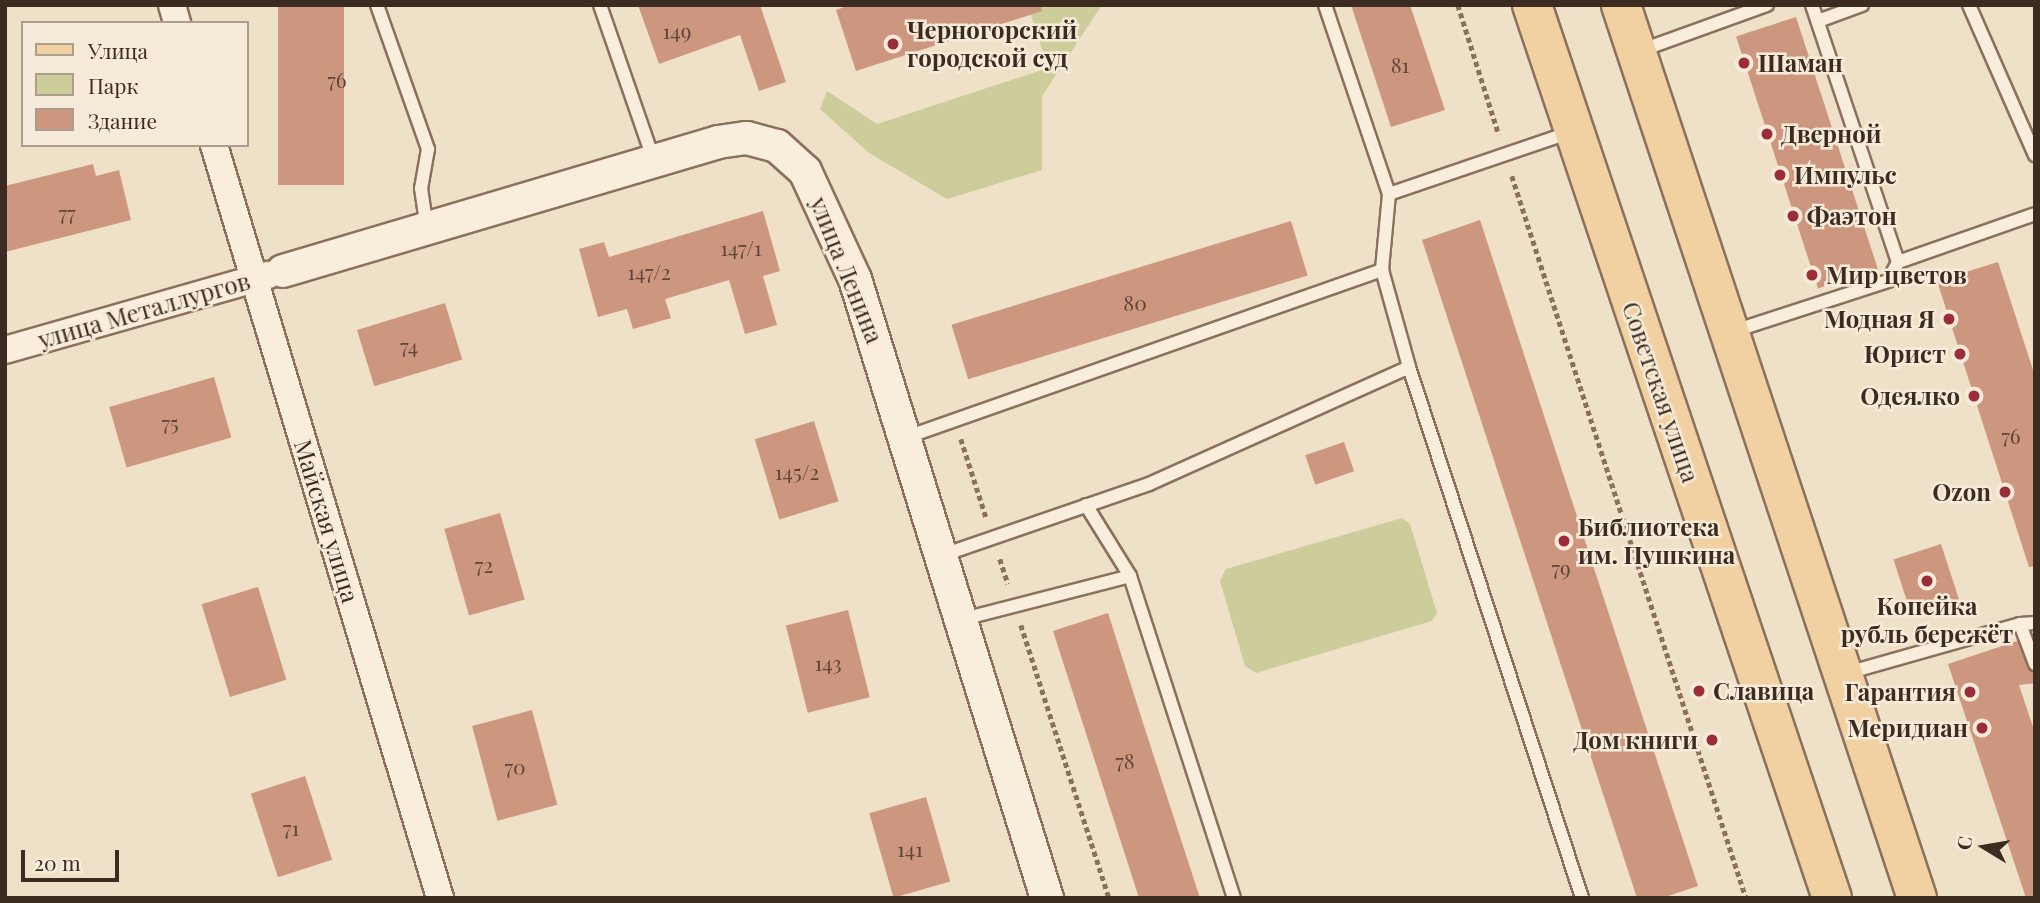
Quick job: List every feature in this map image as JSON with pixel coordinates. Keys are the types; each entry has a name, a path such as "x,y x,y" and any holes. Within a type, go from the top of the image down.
{"main road":[{"name":"Советская улица","path":"1532,5 1832,898"},
{"path":"1621,5 1917,898"}],"street":[{"name":"улица Ленина","path":"269,275 654,162 747,138 777,146 805,170 855,279 907,437 1047,898"},
{"name":"Майская улица","path":"215,147 269,275 440,898"},
{"name":"улица Металлургов","path":"5,351 269,275"}],"lane":[{"path":"377,5 428,149 421,188 427,229"},
{"path":"600,5 654,162"},
{"path":"1325,5 1389,194 1382,270 1409,367 1582,898"},
{"path":"1637,51 1767,5"},
{"path":"1812,5 1898,262"},
{"path":"1818,21 1862,5"},
{"path":"1969,5 2035,155"},
{"path":"1389,194 1573,131"},
{"path":"1731,332 1888,281 1898,262 2035,214"},
{"path":"907,437 1382,270"},
{"path":"943,555 1149,484 1409,367"},
{"path":"1086,505 1130,576 1234,898"},
{"path":"963,619 1014,603 1130,576"},
{"path":"1843,674 2020,624 2035,623"},
{"path":"2020,624 2035,664"}],"path":[{"path":"1458,5 1746,898"},
{"path":"955,420 1109,898"}],"green space":[{"path":"1028,5 1102,5 1042,96 1042,170 947,199 869,153 820,109 827,91 877,124 1048,68"},
{"path":"1402,518 1410,524 1437,613 1432,621 1256,673 1245,666 1220,581 1226,569"}],"building":[{"path":"278,5 344,5 344,185 278,185"},
{"path":"638,5 760,5 786,82 759,91 740,35 659,64"},
{"name":"Черногорский городской суд","path":"850,5 1041,5 1042,11 856,71 836,10"},
{"path":"1351,5 1410,5 1445,110 1391,127"},
{"path":"1796,17 1878,269 1818,288 1736,36"},
{"path":"93,164 96,176 119,170 131,220 5,252 5,186"},
{"path":"763,211 780,271 763,276 777,325 745,334 729,280 665,299 671,318 633,329 627,309 598,317 579,249 604,242 609,257"},
{"path":"1480,220 1698,886 1662,898 1637,898 1422,240"},
{"path":"1291,221 1308,276 968,379 952,325"},
{"path":"1998,262 2035,376 2035,566 2029,567 1937,281"},
{"path":"445,303 462,359 374,386 357,330"},
{"path":"214,377 231,438 127,468 109,407"},
{"path":"814,421 839,501 779,519 755,439"},
{"path":"1344,442 1354,471 1315,485 1305,455"},
{"path":"500,513 525,600 469,616 444,529"},
{"name":"Копейка рубль бережёт","path":"1941,544 1960,602 1912,617 1893,559"},
{"path":"258,587 286,680 230,697 202,604"},
{"path":"848,610 870,697 808,713 786,625"},
{"path":"1108,613 1200,898 1139,898 1053,631"},
{"path":"2017,641 2035,673 2035,683 2019,685 2035,733 2035,898 2026,898 1948,664"},
{"path":"532,710 557,805 497,821 472,726"},
{"path":"305,776 332,860 278,877 251,794"},
{"path":"926,797 950,882 894,898 869,813"}],"place":[{"name":"Черногорский городской суд","path":"893,44"},
{"name":"Шаман","path":"1744,63"},
{"name":"Дверной","path":"1767,134"},
{"name":"Импульс","path":"1780,175"},
{"name":"Фаэтон","path":"1793,216"},
{"name":"Мир цветов","path":"1812,275"},
{"name":"Модная Я","path":"1949,319"},
{"name":"Юрист","path":"1960,354"},
{"name":"Одеялко","path":"1974,396"},
{"name":"Ozon","path":"2005,492"},
{"name":"Библиотека им. Пушкина","path":"1564,541"},
{"name":"Копейка рубль бережёт","path":"1927,581"},
{"name":"Славица","path":"1699,691"},
{"name":"Гарантия","path":"1970,692"},
{"name":"Меридиан","path":"1982,728"},
{"name":"Дом книги","path":"1712,740"}]}
